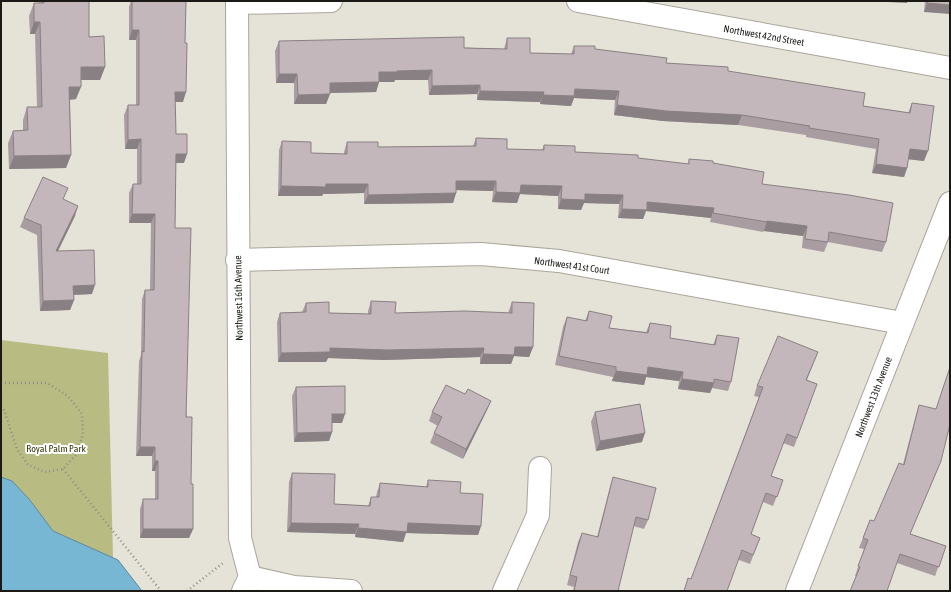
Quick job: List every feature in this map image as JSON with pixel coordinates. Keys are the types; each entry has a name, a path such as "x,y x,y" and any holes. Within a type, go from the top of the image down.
{"street":[{"path":"236,2 331,1"},
{"name":"Northwest 42nd Street","path":"578,1 950,68"},
{"name":"Northwest 16th Avenue","path":"236,2 240,538 247,584"},
{"name":"Northwest 13th Avenue","path":"797,591 950,203"},
{"name":"Northwest 41st Court","path":"237,260 481,254 559,261 902,322"},
{"path":"504,591 538,515 540,468"},
{"path":"247,584 352,591"}],"path":[{"path":"1,383 47,384 68,396 82,414 84,434 77,454 63,469 45,472 28,465 17,449 4,410 1,407"},
{"path":"63,469 161,591"},
{"path":"187,591 224,561"}],"green space":[{"name":"Royal Palm Park","path":"1,340 108,353 113,558 53,531 29,499 12,481 1,477"}],"water":[{"path":"1,477 12,481 29,499 53,531 118,560 142,591 1,591"}],"building":[{"path":"44,1 89,1 89,37 104,36 105,67 81,67 81,87 69,87 71,155 14,156 13,131 28,130 27,107 42,107 40,22 34,22 34,3 44,3"},
{"path":"132,1 186,1 186,92 175,92 176,134 187,134 187,154 176,154 175,228 191,228 186,417 192,417 191,484 193,484 193,529 143,529 143,499 158,499 158,461 155,461 155,447 140,447 145,290 154,290 155,214 132,214 133,184 141,184 141,139 128,140 128,105 139,105 139,30 132,30"},
{"path":"927,1 950,1 950,5 927,3"},
{"path":"464,37 464,48 507,49 507,38 530,38 530,53 574,54 574,46 595,46 595,49 667,58 666,63 728,67 728,71 865,93 863,106 910,113 912,103 934,106 928,151 910,149 907,168 876,164 879,139 809,128 810,126 742,115 666,111 617,105 619,91 575,89 574,96 543,95 544,92 480,91 480,85 432,86 432,70 379,72 379,82 330,83 330,94 298,95 297,74 279,74 279,41"},
{"path":"476,138 507,139 507,149 544,150 544,145 575,146 575,152 638,155 638,158 689,164 689,159 713,161 713,163 764,172 762,184 849,195 893,203 886,242 829,232 828,242 805,239 807,226 767,222 713,213 714,208 647,202 647,210 622,209 623,195 585,194 585,200 561,199 562,186 521,185 520,193 496,192 496,181 456,181 456,193 368,195 368,184 326,184 326,187 281,186 282,141 311,142 311,153 347,154 347,142 378,142 378,147 476,146"},
{"path":"43,177 68,188 63,199 78,206 56,251 94,250 95,285 73,286 74,300 43,301 41,225 24,218"},
{"path":"371,301 396,302 395,313 465,311 512,313 512,302 534,303 533,347 515,347 514,355 483,354 484,348 387,350 330,348 330,352 281,353 280,313 306,312 306,303 329,302 329,313 371,314"},
{"path":"589,311 612,316 609,328 648,333 650,323 671,326 670,338 715,345 717,335 739,338 731,382 714,379 714,383 682,379 683,372 648,367 647,375 616,371 616,367 559,356 567,317 587,321"},
{"path":"778,336 818,352 806,380 817,384 797,438 787,434 771,476 783,480 777,497 766,493 751,534 760,538 753,555 742,550 727,591 684,591 688,578 691,579 763,387 757,386"},
{"path":"950,367 950,424 941,461 910,534 946,546 939,567 900,554 887,591 850,591 860,567 858,566 868,540 863,538 870,520 874,521 899,463 904,465 919,405 936,409"},
{"path":"446,385 465,394 468,389 491,401 466,449 434,433 442,417 432,412"},
{"path":"345,386 345,414 332,414 332,432 297,433 296,387"},
{"path":"640,404 645,433 600,441 595,412"},
{"path":"292,473 335,474 334,504 370,506 371,497 379,497 380,483 428,487 428,480 461,482 460,493 483,494 481,526 408,523 407,532 358,528 359,524 291,523"},
{"path":"613,477 656,488 648,520 636,517 618,591 574,591 577,577 570,575 582,533 598,537"}]}
